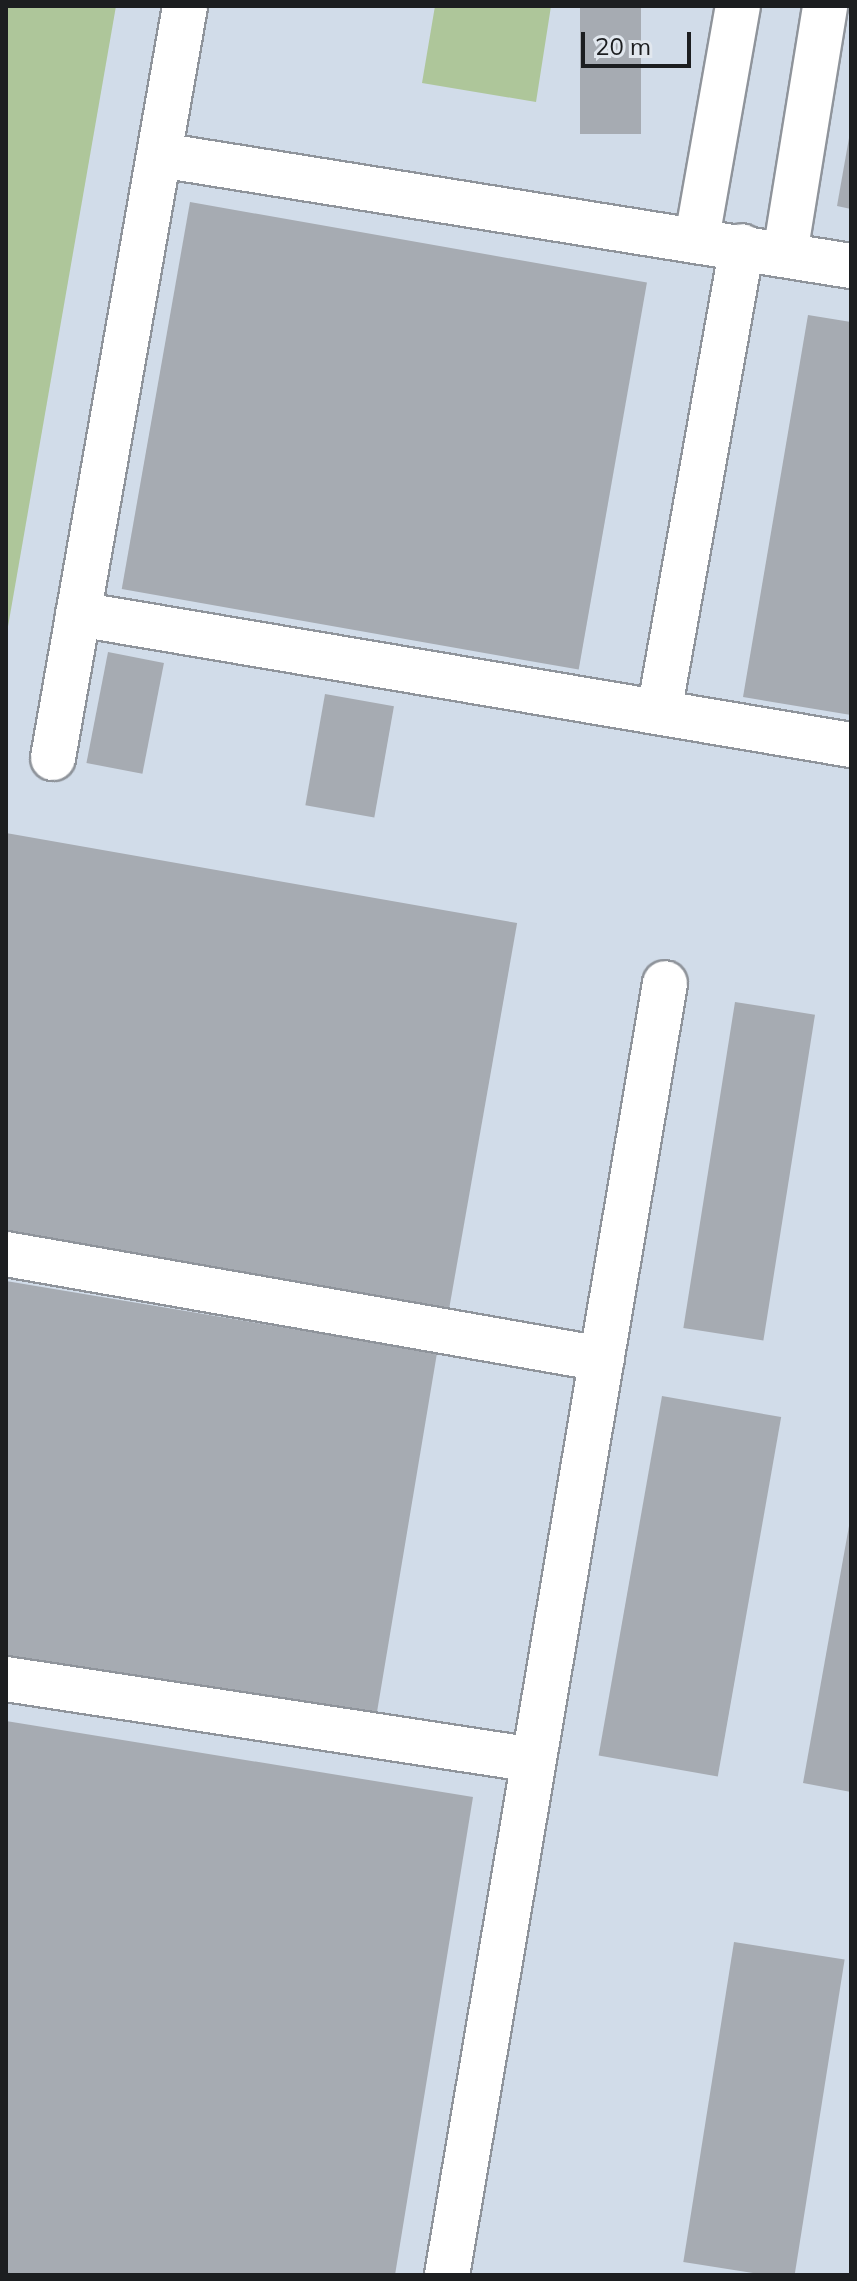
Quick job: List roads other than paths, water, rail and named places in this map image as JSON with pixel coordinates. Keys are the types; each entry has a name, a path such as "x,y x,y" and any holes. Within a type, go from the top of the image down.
{"lane":[{"path":"53,758 185,6"},
{"path":"697,238 738,6"},
{"path":"785,254 823,6"},
{"path":"160,155 697,238 851,266"},
{"path":"659,712 742,246"},
{"path":"78,614 851,745"},
{"path":"447,2275 665,983"},
{"path":"6,1254 602,1359"},
{"path":"6,1679 534,1760"}]}
